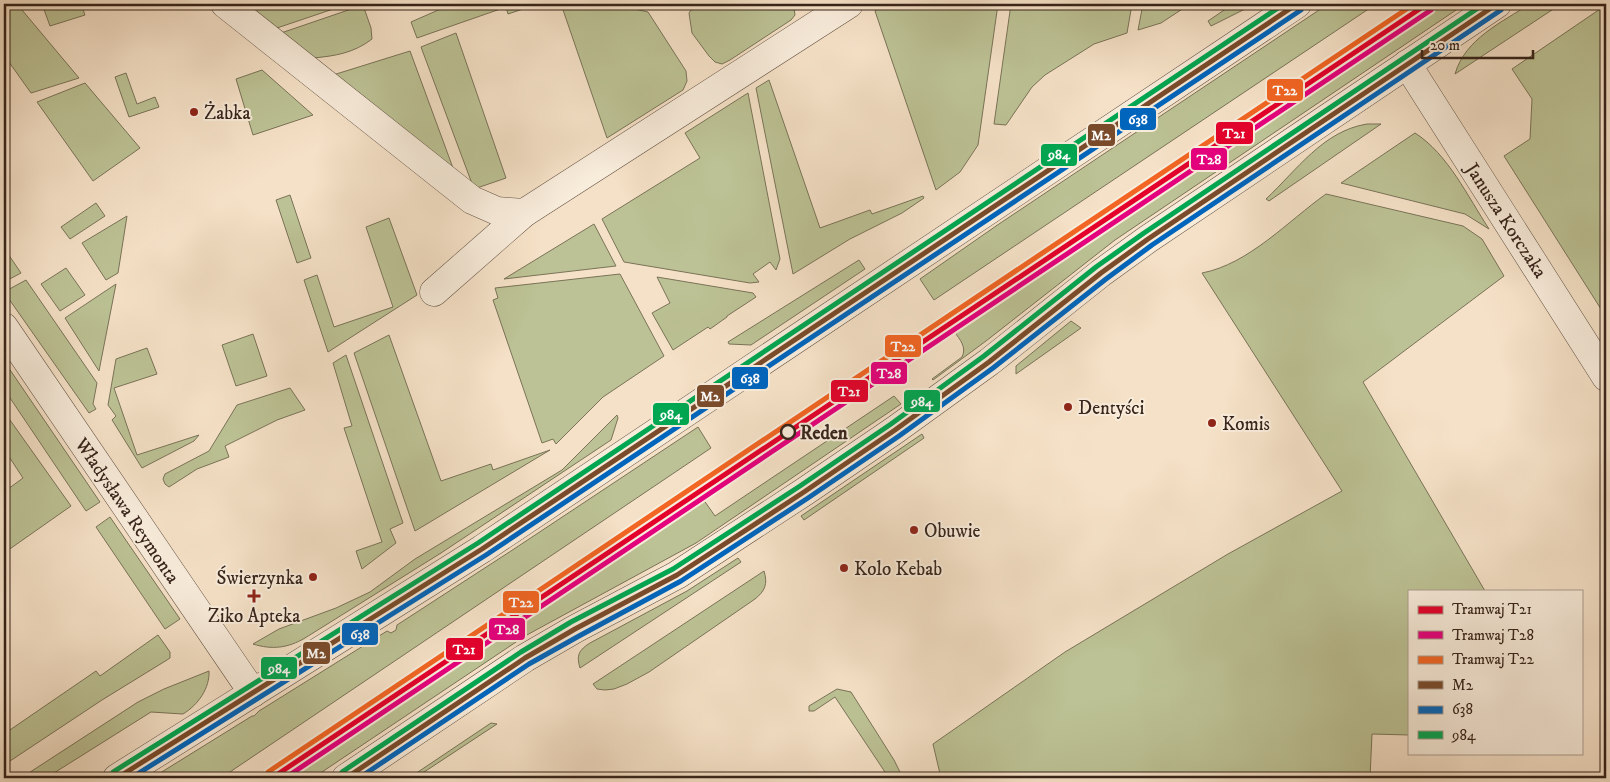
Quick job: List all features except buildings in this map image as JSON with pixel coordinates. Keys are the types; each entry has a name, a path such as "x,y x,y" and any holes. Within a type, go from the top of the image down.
{"street":[{"path":"225,4 472,200 497,211 524,213"},
{"path":"434,292 524,213 849,4"},
{"path":"117,778 482,549 1297,4"},
{"path":"346,778 525,658 677,575 804,492 969,377 1012,345 1101,272 1136,247 1497,4"},
{"name":"Janusza Korczaka","path":"1407,64 1606,377"},
{"name":"Władysława Reymonta","path":"4,327 253,693"}],"green space":[{"path":"4,4 17,4 79,78 31,93 4,55"},
{"path":"42,4 81,4 85,15 50,26"},
{"path":"264,4 348,4 277,28 252,8"},
{"path":"452,4 538,4 508,14 506,7 417,38 411,22"},
{"path":"561,4 612,4 648,12 686,71 687,81 683,90 607,138"},
{"path":"695,4 791,4 795,15 791,20 722,64 715,62 709,56 692,33 689,13"},
{"path":"886,4 998,4 978,145 960,172 936,190 875,11"},
{"path":"1011,4 1132,4 1127,33 1094,44 1045,75 1032,87 1006,125 994,124"},
{"path":"1143,4 1190,4 1161,23 1138,30"},
{"path":"1233,4 1255,4 1211,26 1208,21"},
{"path":"1328,4 1376,4 934,300 920,279"},
{"path":"1443,4 1465,4 1115,240 986,341 932,379 962,357 964,350 954,331"},
{"path":"1530,4 1561,4 1455,74 1467,51 1476,41"},
{"path":"363,5 371,28 372,39 351,51 313,58 281,33"},
{"path":"1606,5 1606,317 1504,156 1530,139 1532,99 1512,69"},
{"path":"456,33 506,178 474,189 421,47"},
{"path":"410,51 453,168 333,75"},
{"path":"262,70 313,115 253,135 236,79"},
{"path":"126,73 137,104 155,97 159,107 129,117 115,77"},
{"path":"769,80 820,228 870,210 872,214 923,196 924,198 902,213 850,239 793,274 756,88"},
{"path":"85,83 140,148 93,181 37,102"},
{"path":"748,93 780,259 776,270 770,262 753,274 759,282 750,283 624,262 602,219 700,158 685,133"},
{"path":"1367,124 1381,124 1269,201 1266,199 1300,164 1324,143 1351,128"},
{"path":"1415,133 1438,152 1457,177 1489,229 1465,214 1341,183"},
{"path":"1326,194 1463,226 1482,239 1504,276 1363,382 1484,590 1408,590 1408,735 1372,734 1370,778 941,778 933,744 1065,652 1228,554 1342,491 1202,273 1236,261"},
{"path":"290,195 311,258 297,263 276,200"},
{"path":"96,203 105,216 70,239 61,227"},
{"path":"127,216 118,273 106,280 82,243"},
{"path":"389,218 417,295 328,352 304,280 317,275 334,327 393,307 366,227"},
{"path":"594,224 616,266 504,279"},
{"path":"4,248 21,273 4,282"},
{"path":"859,260 865,269 751,345 729,344 728,342"},
{"path":"66,268 85,295 60,311 41,284"},
{"path":"620,274 664,356 603,397 556,444 553,439 542,443 493,300 498,298 495,288"},
{"path":"657,277 753,293 756,297 710,329 708,327 673,350 652,313 670,303"},
{"path":"26,280 97,383 93,404 96,409 89,413 4,292"},
{"path":"116,284 99,371 65,318"},
{"path":"1071,321 1081,328 1016,374 1016,366"},
{"path":"253,334 267,376 236,386 222,345"},
{"path":"389,335 441,481 491,464 493,470 550,450 415,531 354,353"},
{"path":"147,348 157,374 114,388 137,455 199,435 194,441 142,468 112,420 116,416 108,405 116,359"},
{"path":"346,355 403,523 390,529 396,543 362,569 356,551 382,542 344,428 352,426 333,363"},
{"path":"4,361 100,502 86,511 4,389"},
{"path":"290,388 305,410 277,420 225,446 229,457 197,469 169,487 165,484 163,479 165,474 209,451 237,405"},
{"path":"894,396 901,404 696,543 525,636 313,778 287,778 703,499 715,516"},
{"path":"5,413 71,506 4,553 4,492 23,478 4,449"},
{"path":"617,415 618,418 611,440 441,553 299,641 280,647 253,644 279,629 336,608 370,592 415,559 562,470"},
{"path":"698,427 711,448 221,778 152,778 254,716 259,711 387,631 391,633 396,630 397,625"},
{"path":"922,434 924,438 804,520 801,516"},
{"path":"110,517 180,619 165,629 96,527"},
{"path":"738,558 741,562 580,668 579,653 590,643 687,591"},
{"path":"764,571 766,583 755,599 649,672 614,689 597,689 593,684"},
{"path":"158,635 170,652 170,658 102,700 4,765 4,734 96,671 100,676"},
{"path":"209,671 209,677 202,696 194,706 183,714 151,712 46,778 21,778 138,702 164,689"},
{"path":"837,689 851,692 894,760 903,778 889,778 835,697 814,711 809,711 809,706"},
{"path":"491,723 497,724 415,778 409,778"}],"tram line":[{"name":"T22","path":"268,772 1414,4"},
{"name":"T21","path":"272,778 1427,4"},
{"name":"T28","path":"285,778 1431,10"}],"transit line":[{"name":"984","path":"113,772 478,543 1284,4"},
{"name":"M2","path":"117,778 482,549 1297,4"},
{"name":"984","path":"342,772 521,652 571,622 673,569 800,486 891,424 984,356 1096,267 1144,233 1484,4"},
{"name":"M2","path":"346,778 525,658 677,575 804,492 895,430 989,362 1101,273 1148,239 1497,4"},
{"name":"638","path":"131,778 486,555 1301,10"},
{"name":"638","path":"359,778 529,664 681,581 808,498 899,436 993,368 1152,245 1501,10"}],"place":[{"name":"Żabka","path":"194,112"},
{"name":"Dentyści","path":"1068,407"},
{"name":"Komis","path":"1212,423"},
{"name":"Reden","path":"788,432"},
{"name":"Obuwie","path":"914,530"},
{"name":"Kolo Kebab","path":"844,568"},
{"name":"Świerzynka","path":"313,577"},
{"name":"Ziko Apteka","path":"254,596"}]}
